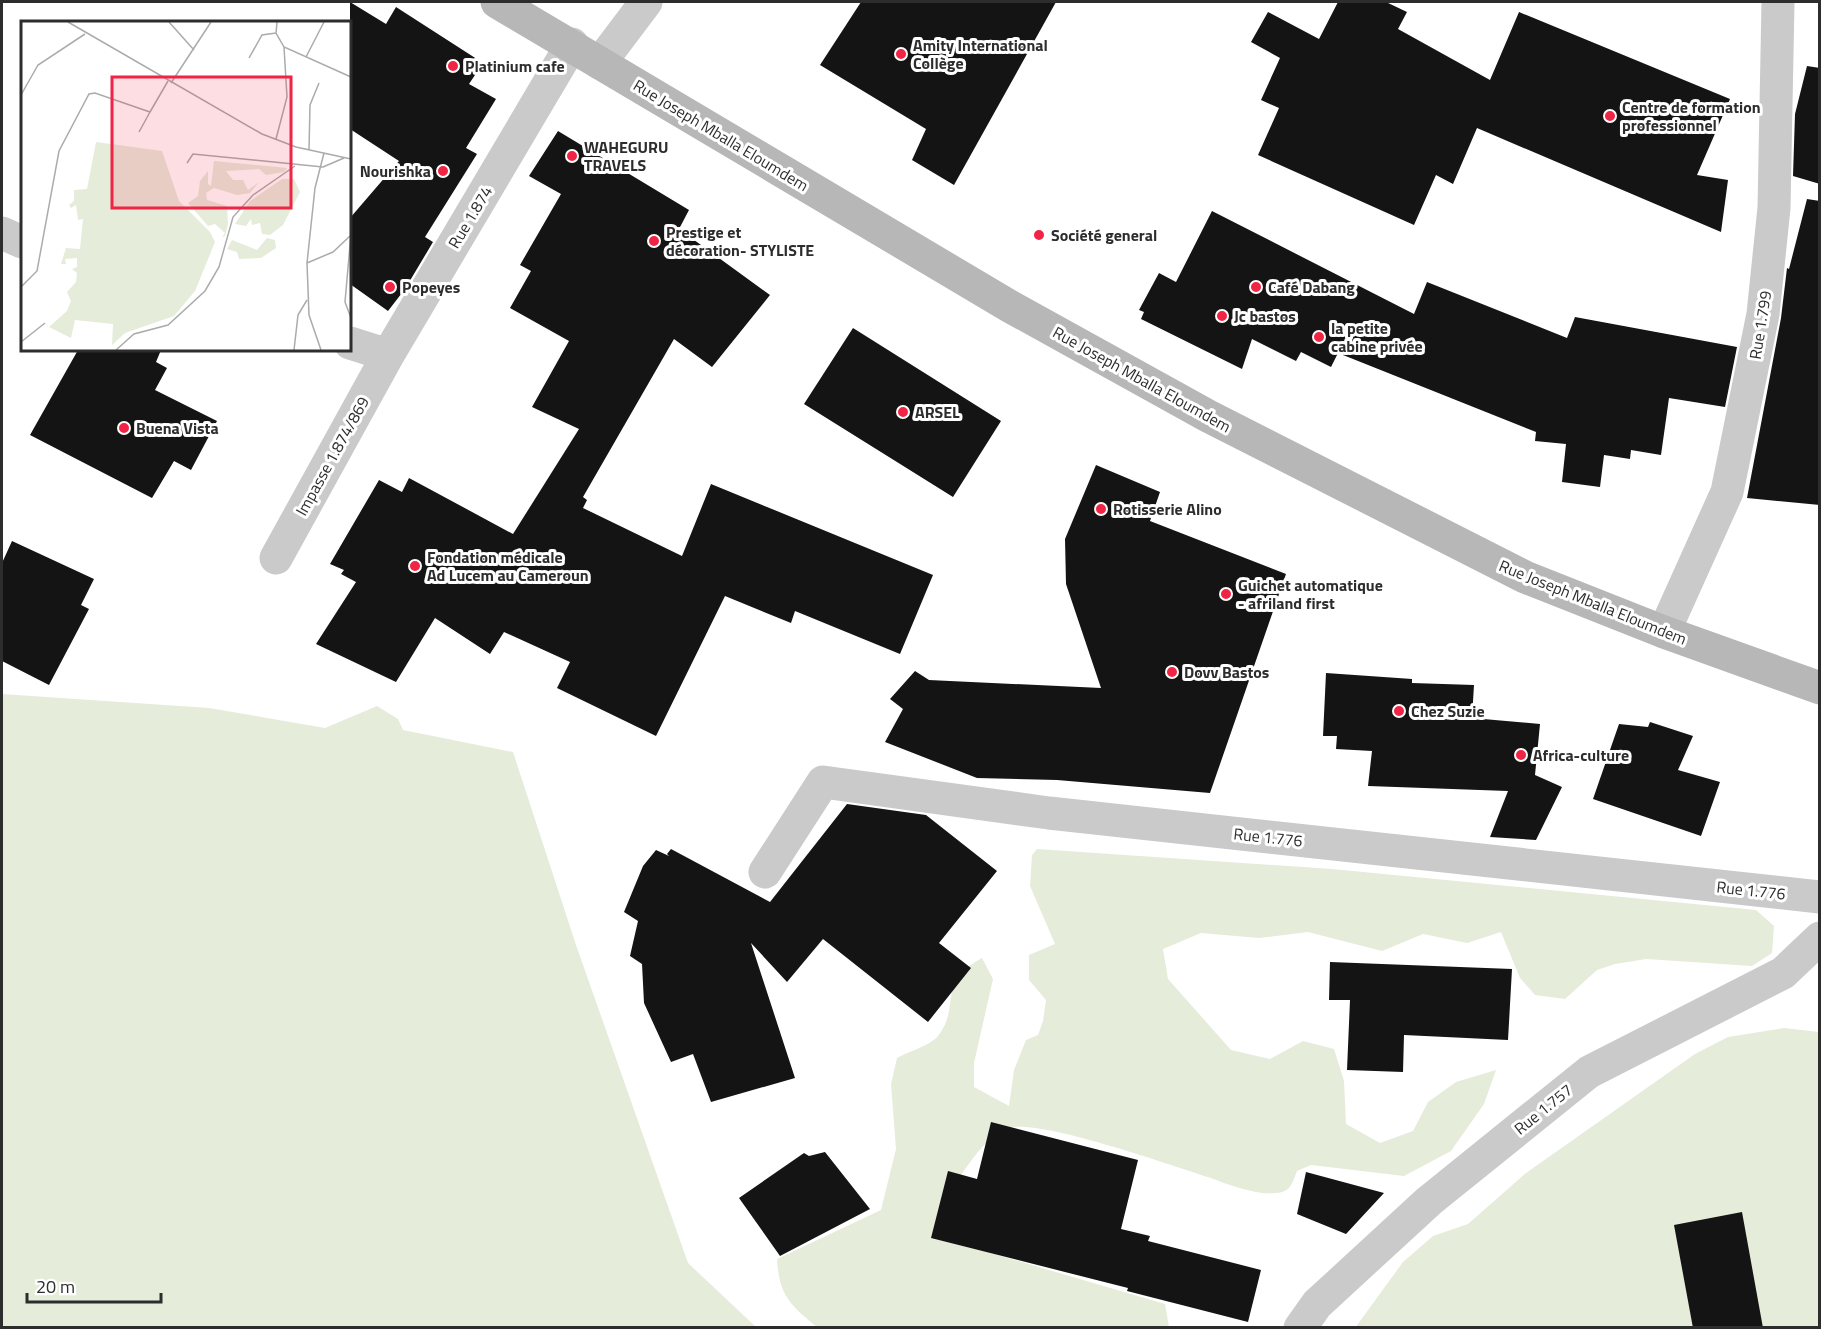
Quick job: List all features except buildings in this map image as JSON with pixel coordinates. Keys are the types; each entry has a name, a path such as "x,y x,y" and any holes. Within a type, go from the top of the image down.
{"main road":[{"name":"Rue Joseph Mballa Eloumdem","path":"497,2 573,44 600,63 1011,307 1208,416 1526,577 1664,632 1820,688"}],"street":[{"path":"600,63 646,2"},
{"name":"Rue 1.799","path":"1664,632 1728,492 1763,314 1774,208 1778,2"},
{"name":"Rue 1.874","path":"388,355 573,44"},
{"path":"2,233 21,242"},
{"path":"351,343 388,355"},
{"name":"Impasse 1.874/869","path":"276,558 388,355"},
{"name":"Rue 1.776","path":"765,872 823,782 1049,813 1820,897"},
{"name":"Rue 1.757","path":"1299,1328 1317,1304 1429,1201 1589,1072 1783,973 1820,938"}],"green space":[{"path":"2,694 209,708 325,728 377,706 398,719 403,730 513,752 576,945 688,1263 756,1327 2,1327"},
{"path":"1037,849 1332,869 1756,910 1774,926 1772,953 1752,966 1646,959 1615,964 1597,970 1565,999 1535,995 1520,978 1501,932 1467,943 1423,934 1382,951 1308,932 1259,938 1201,933 1163,949 1168,979 1231,1050 1270,1059 1303,1041 1334,1049 1344,1081 1346,1124 1380,1143 1413,1131 1428,1102 1456,1082 1496,1070 1484,1104 1451,1151 1404,1176 1311,1165 1297,1171 1289,1188 1282,1192 1262,1193 1239,1188 1076,1136 1024,1127 1008,1128 988,1141 978,1152 940,1211 967,1246 1165,1304 1169,1327 817,1327 793,1305 783,1291 777,1259 881,1210 896,1149 891,1084 897,1058 938,1036 945,1025 951,995 959,976 982,958 993,979 974,1063 974,1087 1009,1106 1014,1070 1026,1040 1038,1035 1046,1000 1029,980 1029,955 1055,944 1030,886 1032,855"},
{"path":"1784,1028 1819,1032 1819,1327 1355,1328 1403,1262 1433,1236 1468,1224 1526,1173 1695,1054 1728,1037"}],"place":[{"name":"Amity International Collège","path":"901,54"},
{"name":"Platinium cafe","path":"453,66"},
{"name":"Centre de formation professionnel","path":"1610,116"},
{"name":"WAHEGURU TRAVELS","path":"572,156"},
{"name":"Nourishka","path":"443,171"},
{"name":"Société general","path":"1039,235"},
{"name":"Prestige et décoration- STYLISTE","path":"654,241"},
{"name":"Popeyes","path":"390,287"},
{"name":"Café Dabang","path":"1256,287"},
{"name":"Jc bastos","path":"1222,316"},
{"name":"la petite cabine privée","path":"1319,337"},
{"name":"ARSEL","path":"903,412"},
{"name":"Buena Vista","path":"124,428"},
{"name":"Rotisserie Alino","path":"1101,509"},
{"name":"Fondation médicale Ad Lucem au Cameroun","path":"415,566"},
{"name":"Guichet automatique - afriland first","path":"1226,594"},
{"name":"Dovv Bastos","path":"1172,672"},
{"name":"Chez Suzie","path":"1399,711"},
{"name":"Africa-culture","path":"1521,755"}]}
